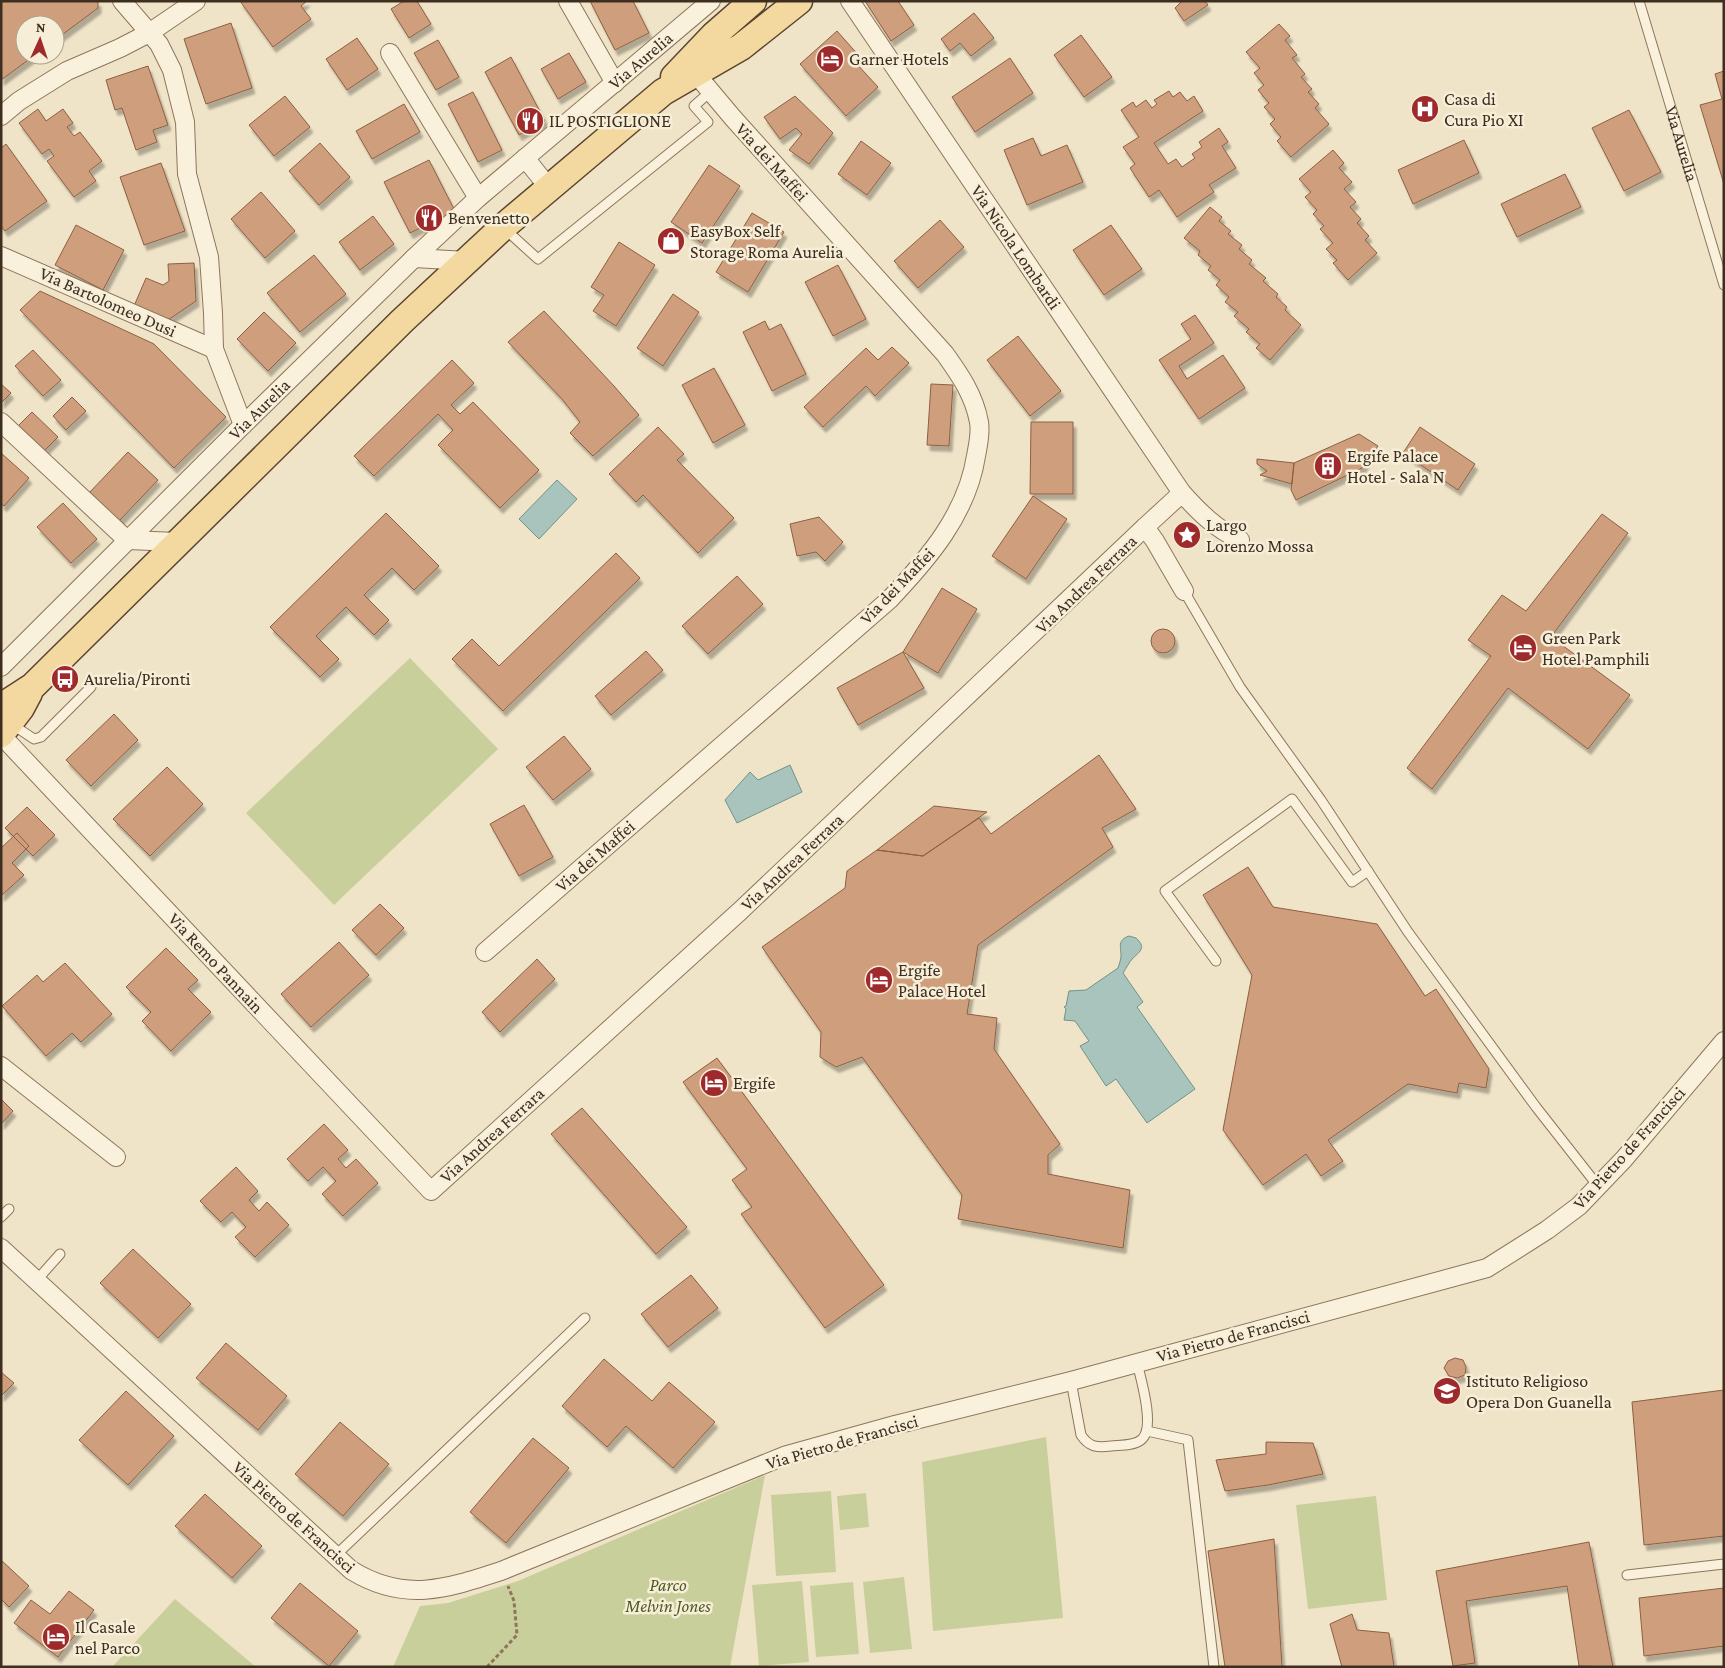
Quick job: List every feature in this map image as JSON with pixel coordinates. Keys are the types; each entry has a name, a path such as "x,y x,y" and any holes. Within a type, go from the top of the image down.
{"main road":[{"name":"Via Aurelia","path":"4,725 32,686 402,321 503,228 663,92 688,61 753,1"},
{"name":"Via Aurelia","path":"663,92 703,83 741,47 799,1"}],"street":[{"path":"122,1 159,44 169,62 185,122 187,174 207,246 214,349 243,425"},
{"path":"1,116 19,101 67,71 149,33 196,1"},
{"path":"568,1 615,83"},
{"name":"Via Aurelia","path":"1,667 243,425 414,258 478,198 711,1"},
{"name":"Via Nicola Lombardi","path":"850,1 1182,493"},
{"path":"390,53 478,198"},
{"name":"Via dei Maffei","path":"485,952 888,600 918,570 940,542 958,510 974,469 979,439 979,423 974,404 962,378 944,354 703,83"},
{"path":"525,158 550,189"},
{"name":"Via Bartolomeo Dusi","path":"1,256 214,349"},
{"path":"414,258 466,261"},
{"path":"1,422 127,540 178,542"},
{"path":"1184,591 1145,527 1182,493 1215,526 1240,540"},
{"name":"Via Andrea Ferrara","path":"431,1190 739,912 1145,527"},
{"name":"Via Remo Pannain","path":"4,725 431,1190"},
{"name":"Via Pietro de Francisci","path":"1,1248 351,1570 385,1586 424,1590 457,1586 501,1571 784,1456 894,1425 1071,1380 1487,1268 1573,1211 1624,1159 1724,1041"},
{"path":"1,1066 116,1157"}],"lane":[{"name":"Via Aurelia","path":"1640,1 1724,285"},
{"path":"503,228 538,259 708,122 694,106 703,83"},
{"path":"1184,591 1240,687 1321,800 1413,940 1536,1107 1598,1186"},
{"path":"4,725 32,738 41,737 91,687"},
{"path":"1216,961 1165,891 1292,799 1352,882 1368,870"},
{"path":"1,1217 9,1209"},
{"path":"36,1281 60,1254"},
{"path":"335,1556 585,1318"},
{"path":"1071,1380 1081,1435 1086,1442 1100,1448 1130,1444 1140,1441 1145,1436 1147,1430 1146,1401 1137,1362"},
{"path":"1147,1430 1188,1440 1214,1667"},
{"path":"1627,1575 1724,1564"}],"path":[{"path":"487,1667 517,1635 514,1602 501,1571"}],"green space":[{"path":"410,658 498,749 334,905 246,813"},
{"path":"1046,1437 1063,1618 933,1631 922,1462"},
{"name":"Parco Melvin Jones","path":"765,1475 730,1667 393,1667 420,1606 448,1603 518,1581"},
{"path":"831,1491 836,1572 776,1576 771,1495"},
{"path":"866,1493 869,1527 840,1530 837,1496"},
{"path":"1376,1496 1387,1600 1308,1609 1296,1505"},
{"path":"904,1577 912,1649 870,1653 863,1582"},
{"path":"802,1581 809,1662 759,1666 752,1585"},
{"path":"853,1582 859,1654 816,1657 810,1586"},
{"path":"175,1599 256,1667 112,1667"}],"water":[{"path":"557,480 577,499 539,539 519,519"},
{"path":"790,765 802,792 737,823 725,800 750,772 758,780"},
{"path":"1129,936 1136,938 1142,946 1123,973 1143,1002 1137,1007 1195,1089 1147,1123 1116,1079 1106,1086 1080,1046 1089,1041 1075,1021 1064,1020 1066,1009 1064,1007 1066,1006 1069,991 1086,990 1118,968 1121,958 1121,942"}],"building":[{"path":"1,1 98,1 98,8 65,33 65,15 15,15 15,65 21,65 1,80"},
{"path":"240,1 307,1 301,6 311,19 273,47"},
{"path":"404,1 417,1 431,24 409,38 391,9"},
{"path":"590,1 633,1 649,33 615,50"},
{"path":"865,1 898,1 914,25 891,41"},
{"path":"1182,1 1205,1 1208,5 1184,21 1175,8"},
{"path":"974,13 994,38 971,56 960,43 950,51 941,39"},
{"path":"231,23 252,88 206,104 184,39"},
{"path":"1279,24 1290,36 1285,40 1297,55 1292,58 1305,74 1301,77 1312,89 1308,92 1319,104 1315,108 1329,124 1291,157 1277,141 1281,137 1270,124 1275,119 1264,107 1269,103 1258,90 1264,85 1254,73 1260,68 1246,52"},
{"path":"837,31 860,57 854,61 878,87 846,116 800,64"},
{"path":"1081,35 1112,77 1084,97 1054,55"},
{"path":"357,38 378,69 347,90 326,59"},
{"path":"438,40 459,77 436,90 414,53"},
{"path":"569,53 586,82 558,99 541,69"},
{"path":"511,57 545,121 519,135 485,72"},
{"path":"1010,58 1033,93 975,132 952,97"},
{"path":"148,66 168,125 153,130 157,142 136,150 122,108 115,110 106,80"},
{"path":"1724,71 1724,184 1700,105 1722,99 1715,74"},
{"path":"1169,91 1173,97 1180,92 1187,101 1194,96 1203,111 1154,143 1168,164 1176,159 1182,167 1195,158 1192,154 1202,147 1199,142 1219,128 1228,142 1222,146 1236,168 1209,185 1214,192 1177,217 1159,190 1149,197 1130,168 1135,164 1123,147 1139,137 1121,110 1133,102 1136,107 1146,100 1152,108 1157,104 1154,100"},
{"path":"473,92 502,150 478,162 448,104"},
{"path":"285,96 310,127 274,156 249,125"},
{"path":"795,96 833,133 809,164 789,150 802,134 796,128 780,139 764,117"},
{"path":"404,104 420,132 372,159 356,131"},
{"path":"38,109 46,121 63,109 73,123 67,127 74,136 80,132 102,161 89,171 96,181 74,197 47,161 54,156 49,149 42,154 19,123"},
{"path":"1629,110 1661,172 1624,191 1592,128"},
{"path":"1033,138 1041,156 1067,145 1083,182 1027,205 1004,150"},
{"path":"1464,140 1479,173 1413,204 1398,170"},
{"path":"861,141 891,163 867,195 838,174"},
{"path":"320,143 350,177 319,205 289,171"},
{"path":"6,144 47,201 5,231 1,226 1,148"},
{"path":"1333,150 1344,163 1339,168 1352,182 1344,189 1356,202 1350,207 1361,219 1357,223 1369,236 1365,240 1377,253 1348,280 1333,263 1337,260 1326,249 1333,243 1320,229 1324,226 1313,214 1317,210 1305,197 1311,192 1299,179"},
{"path":"429,160 455,211 410,233 384,182"},
{"path":"161,163 185,231 144,245 120,177"},
{"path":"709,165 740,186 702,243 671,222"},
{"path":"1565,174 1581,207 1517,237 1501,204"},
{"path":"261,192 295,231 265,258 231,219"},
{"path":"1210,207 1222,217 1219,221 1231,231 1228,234 1242,245 1239,249 1252,260 1249,264 1266,278 1263,281 1278,294 1276,297 1287,307 1285,310 1301,325 1270,360 1256,348 1260,344 1246,332 1249,329 1234,316 1238,312 1225,302 1229,297 1216,285 1220,280 1208,270 1211,266 1198,255 1200,251 1184,238"},
{"path":"752,213 784,232 748,292 716,272"},
{"path":"373,216 394,244 360,270 339,242"},
{"path":"940,220 964,247 918,288 894,261"},
{"path":"76,225 124,250 103,290 55,265"},
{"path":"1111,225 1142,269 1104,295 1073,250"},
{"path":"619,242 655,265 616,326 593,311 604,295 591,287"},
{"path":"314,255 346,294 300,332 267,293"},
{"path":"194,263 196,301 168,320 134,306 146,278 163,285 169,281 168,264"},
{"path":"838,265 866,319 833,336 805,282"},
{"path":"40,291 154,344 226,417 174,468 20,310"},
{"path":"673,294 699,312 663,366 637,348"},
{"path":"544,311 639,415 593,456 570,433 580,422 562,399 508,342"},
{"path":"264,312 296,343 268,371 237,339"},
{"path":"1195,315 1214,343 1179,366 1187,379 1223,355 1245,388 1199,419 1159,360 1191,339 1181,324"},
{"path":"765,321 769,330 781,324 806,374 772,391 743,332"},
{"path":"1018,336 1061,391 1030,416 987,360"},
{"path":"892,347 909,363 875,396 866,386 823,427 804,407 866,348 878,360"},
{"path":"33,350 61,380 43,396 15,366"},
{"path":"452,360 474,383 451,405 460,414 473,402 539,470 500,508 438,445 453,430 438,414 374,476 354,456"},
{"path":"714,368 745,425 713,443 682,385"},
{"path":"1,384 11,393 1,403"},
{"path":"931,384 953,385 949,446 927,445"},
{"path":"72,397 86,411 66,430 53,416"},
{"path":"32,412 58,437 42,453 16,428"},
{"path":"1031,422 1073,422 1073,494 1030,494"},
{"path":"658,427 684,454 677,460 734,518 698,553 643,495 636,502 609,474"},
{"path":"1420,427 1475,464 1458,490 1403,453"},
{"name":"Ergife Palace Hotel - Sala N","path":"1359,434 1378,446 1362,468 1296,500 1291,490 1294,463"},
{"path":"128,452 158,480 119,521 89,493"},
{"path":"1,453 29,478 4,506 1,504"},
{"path":"1257,459 1294,463 1292,484 1260,475 1267,471 1257,464"},
{"path":"1033,496 1067,519 1026,579 992,556"},
{"path":"63,503 97,539 71,563 37,527"},
{"path":"386,513 439,566 414,590 392,568 364,595 389,620 374,635 346,607 316,636 339,659 320,677 270,627"},
{"name":"Green Park Hotel Pamphili","path":"1602,514 1628,533 1551,637 1630,695 1588,749 1508,688 1432,789 1407,768 1491,656 1468,640 1502,595 1526,611"},
{"path":"819,517 843,542 825,561 816,552 797,556 790,524"},
{"path":"616,553 640,578 503,711 452,659 472,639 499,666"},
{"path":"737,576 763,604 708,654 682,626"},
{"path":"942,588 977,609 938,673 903,652"},
{"path":"1163,629 1171,633 1175,641 1171,649 1163,653 1155,649 1151,641 1155,633"},
{"path":"646,651 663,670 611,715 595,696"},
{"path":"903,652 924,688 858,725 837,688"},
{"path":"114,714 138,740 91,786 66,760"},
{"path":"564,736 591,769 553,800 526,767"},
{"name":"Ergife Palace Hotel","path":"1099,755 1136,809 1102,828 1113,847 978,945 967,1014 997,1018 994,1049 1060,1144 1048,1155 1048,1174 1130,1190 1123,1248 958,1219 962,1195 862,1057 836,1067 820,1057 821,1032 762,947 845,888 847,871 877,850 923,856 979,818 991,834"},
{"path":"167,767 203,804 150,856 113,819"},
{"path":"524,805 553,857 519,876 490,824"},
{"path":"934,806 987,812 923,856 877,850"},
{"path":"27,807 55,835 33,856 5,828"},
{"path":"17,833 29,846 12,863 24,875 1,896 1,848"},
{"path":"1248,867 1273,907 1377,924 1425,996 1436,989 1489,1069 1486,1088 1459,1083 1457,1093 1408,1084 1328,1140 1343,1161 1321,1176 1306,1154 1263,1185 1223,1130 1252,975 1203,895"},
{"path":"380,904 404,928 376,955 352,930"},
{"path":"339,942 369,975 311,1027 281,994"},
{"path":"166,948 198,980 188,989 211,1012 171,1051 142,1021 151,1012 126,987"},
{"path":"537,959 555,979 500,1032 482,1012"},
{"path":"65,963 112,1014 81,1042 72,1033 46,1056 2,1006 37,975 43,982"},
{"path":"717,1058 884,1285 825,1328 741,1214 752,1207 732,1180 747,1169 683,1082"},
{"path":"1,1099 13,1111 1,1124"},
{"path":"582,1108 687,1227 656,1254 551,1134"},
{"path":"324,1124 348,1150 338,1159 346,1168 356,1159 378,1183 343,1216 322,1194 336,1181 323,1167 308,1181 287,1159"},
{"path":"236,1167 258,1191 249,1200 259,1211 267,1202 289,1225 255,1257 235,1237 246,1227 232,1212 221,1222 200,1201"},
{"path":"133,1249 191,1304 158,1338 100,1283"},
{"path":"691,1275 718,1308 668,1347 641,1314"},
{"path":"226,1343 287,1396 258,1430 196,1378"},
{"path":"1455,1358 1463,1360 1466,1367 1465,1375 1457,1378 1449,1376 1444,1368 1448,1361"},
{"path":"604,1359 652,1401 669,1382 715,1422 673,1468 626,1426 607,1447 562,1406"},
{"path":"1,1372 14,1383 1,1396"},
{"path":"1724,1390 1724,1536 1644,1545 1632,1402"},
{"path":"126,1391 174,1436 128,1485 79,1440"},
{"path":"340,1422 389,1464 343,1516 295,1474"},
{"path":"533,1438 569,1468 506,1543 470,1512"},
{"path":"1266,1442 1313,1443 1323,1474 1225,1491 1216,1460 1266,1454"},
{"path":"205,1494 262,1546 232,1578 175,1526"},
{"path":"1274,1539 1282,1667 1225,1667 1208,1551"},
{"path":"1589,1542 1613,1667 1579,1666 1567,1586 1466,1601 1475,1663 1453,1666 1436,1571"},
{"path":"1,1560 29,1586 9,1607 1,1599"},
{"path":"300,1583 358,1631 329,1666 271,1618"},
{"path":"1724,1588 1724,1646 1644,1656 1639,1598"},
{"path":"69,1591 94,1610 58,1657 14,1623 31,1600 50,1614"},
{"path":"1352,1614 1357,1630 1389,1633 1394,1667 1342,1667 1330,1624"}],"place":[{"name":"Garner Hotels","path":"830,59"},
{"name":"Casa di Cura Pio XI","path":"1425,109"},
{"name":"IL POSTIGLIONE","path":"530,121"},
{"name":"Benvenetto","path":"429,218"},
{"name":"EasyBox Self Storage Roma Aurelia","path":"671,241"},
{"name":"Ergife Palace Hotel - Sala N","path":"1328,466"},
{"name":"Largo Lorenzo Mossa","path":"1187,535"},
{"name":"Green Park Hotel Pamphili","path":"1523,648"},
{"name":"Aurelia/Pironti","path":"65,679"},
{"name":"Ergife Palace Hotel","path":"879,980"},
{"name":"Ergife","path":"714,1083"},
{"name":"Istituto Religioso Opera Don Guanella","path":"1447,1391"},
{"name":"Il Casale nel Parco","path":"56,1637"}]}
